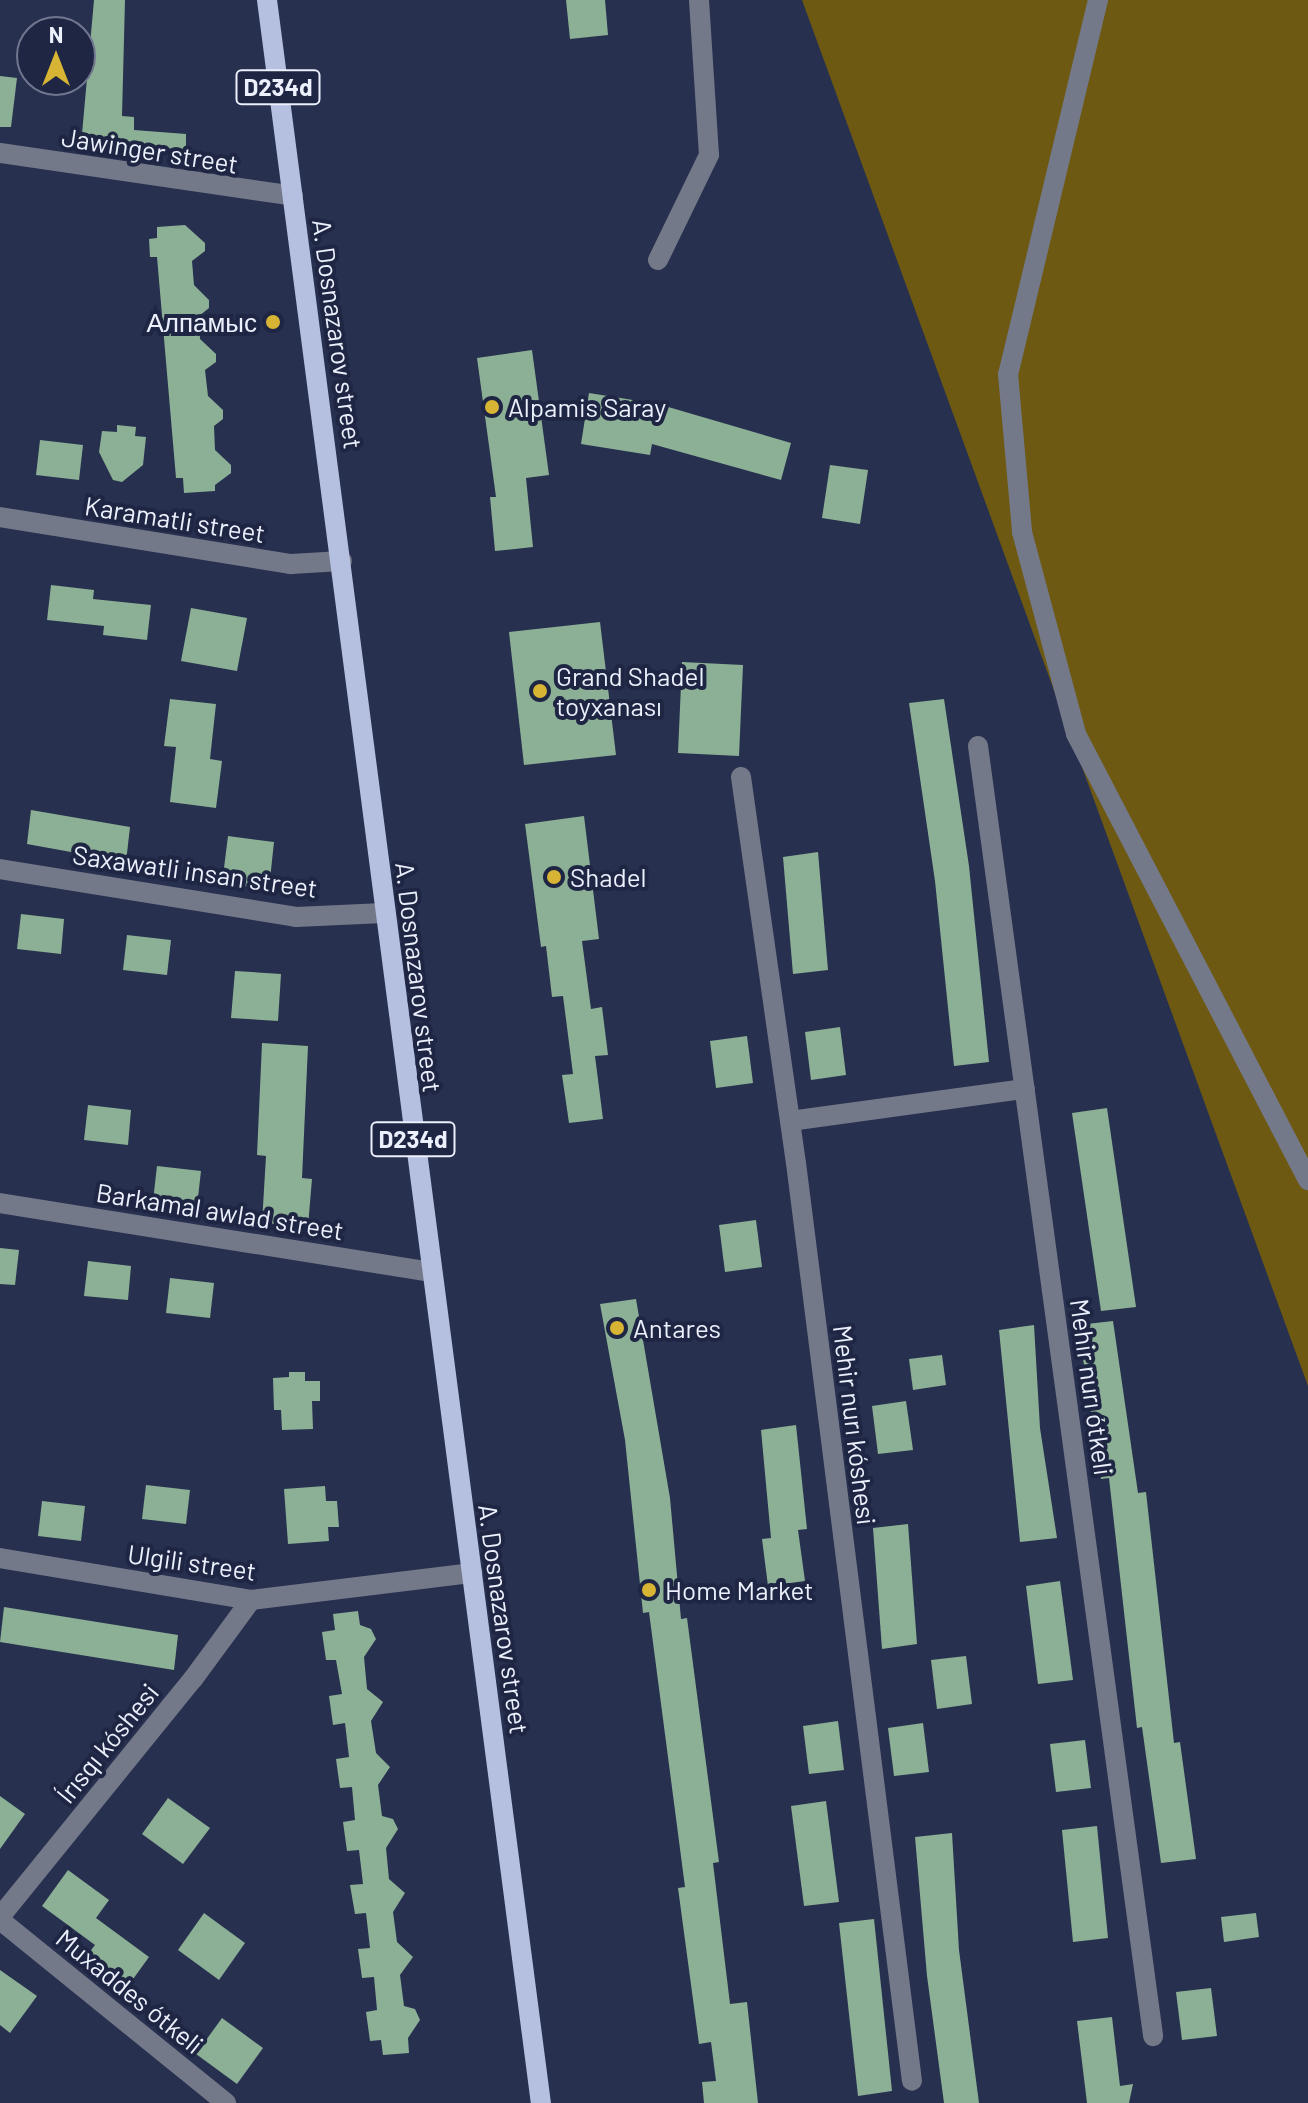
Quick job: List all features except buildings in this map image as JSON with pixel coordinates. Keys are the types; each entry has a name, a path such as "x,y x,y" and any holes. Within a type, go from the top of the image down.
{"main road":[{"name":"A. Dosnazarov street","path":"267,0 541,2103"}],"street":[{"path":"658,260 709,155 699,0"},
{"path":"1098,0 1008,374 1022,532 1076,734 1308,1180"},
{"name":"Jawinger street","path":"0,153 293,196"},
{"name":"Karamatli street","path":"0,517 291,564 342,561"},
{"name":"Mehir nurı ótkeli","path":"978,746 1153,2036"},
{"name":"Mehir nurı kóshesi","path":"741,777 790,1121 912,2081"},
{"name":"Saxawatli insan street","path":"0,869 296,917 384,913"},
{"path":"790,1121 1025,1089"},
{"name":"Barkamal awlad street","path":"0,1203 431,1272"},
{"name":"Ulgili street","path":"0,1558 251,1600 472,1573"},
{"name":"Írısqı kóshesi","path":"0,1919 193,1679 251,1600"},
{"name":"Muxaddes ótkeli","path":"0,1919 226,2103"}],"shaded area":[{"path":"802,0 1308,0 1308,1386"}],"place":[{"name":"Алпамыс","path":"273,322"},
{"name":"Alpamis Saray","path":"492,407"},
{"name":"Grand Shadel toyxanası","path":"540,691"},
{"name":"Shadel","path":"554,877"},
{"name":"Antares","path":"617,1328"},
{"name":"Home Market","path":"649,1590"}]}
